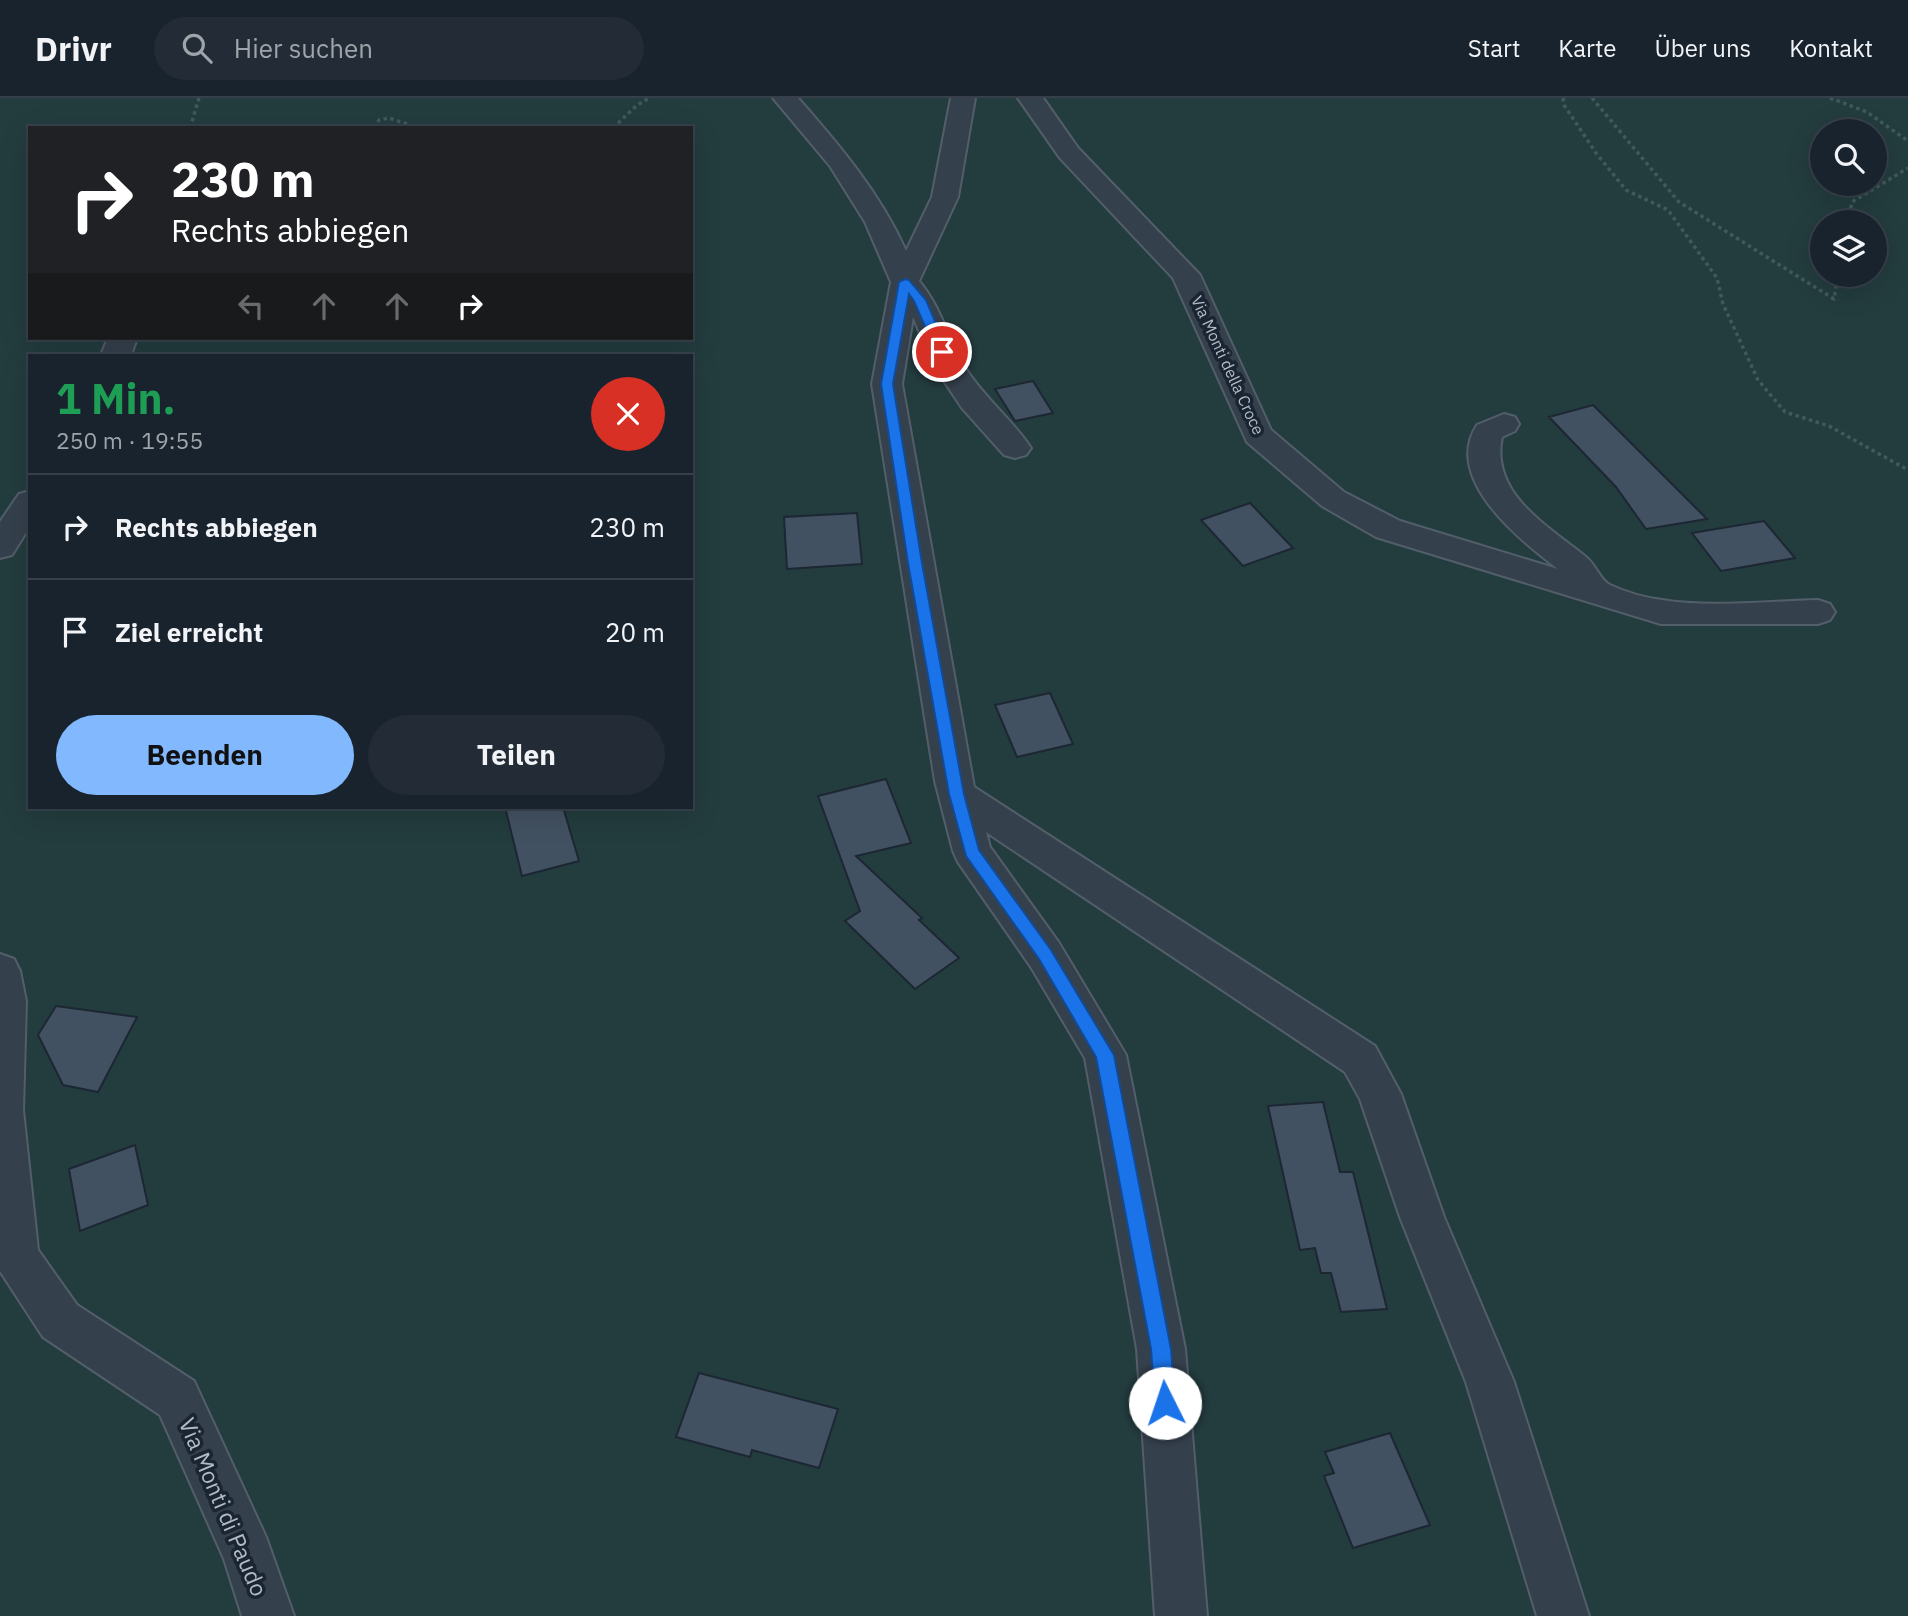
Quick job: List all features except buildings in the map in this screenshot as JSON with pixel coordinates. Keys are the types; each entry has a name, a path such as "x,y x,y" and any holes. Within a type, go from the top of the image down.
{"street":[{"path":"785,98 840,162 879,222 905,282 920,300 951,369 973,401 1015,448"},
{"path":"963,98 945,197 905,282 887,384 915,563 957,794 972,851 1045,955 1105,1055 1161,1349 1181,1616"},
{"name":"Via Monti della Croce","path":"1030,98 1069,153 1186,275 1230,367 1258,435 1333,499 1388,529 1661,612 1818,612"},
{"path":"1504,424 1488,432 1483,444 1484,467 1498,494 1520,520 1579,569 1591,583 1577,585"},
{"path":"0,547 28,503"},
{"path":"957,794 1360,1059 1380,1094 1422,1217 1490,1382 1563,1616"},
{"name":"Via Monti di Paudo","path":"0,971 5,1001 1,1110 16,1256 60,1321 177,1398 248,1555 268,1616"}],"path":[{"path":"191,126 199,98"},
{"path":"615,126 636,106 649,98"},
{"path":"1563,98 1564,105 1595,153 1626,190 1668,210 1717,278 1723,304 1758,380 1786,412 1829,426 1908,470"},
{"path":"1592,98 1679,202 1810,284"},
{"path":"1830,98 1867,112 1908,141"},
{"path":"375,126 379,120 389,118 413,126"},
{"path":"1851,210 1852,202 1908,168"},
{"path":"1815,287 1834,299 1836,287"}],"green space":[{"path":"0,98 1908,98 1908,1616 0,1616"}],"route":[{"path":"942,352 920,300 905,282 887,384 915,563 957,794 972,851 1045,955 1105,1055 1161,1349 1165,1403"}]}
